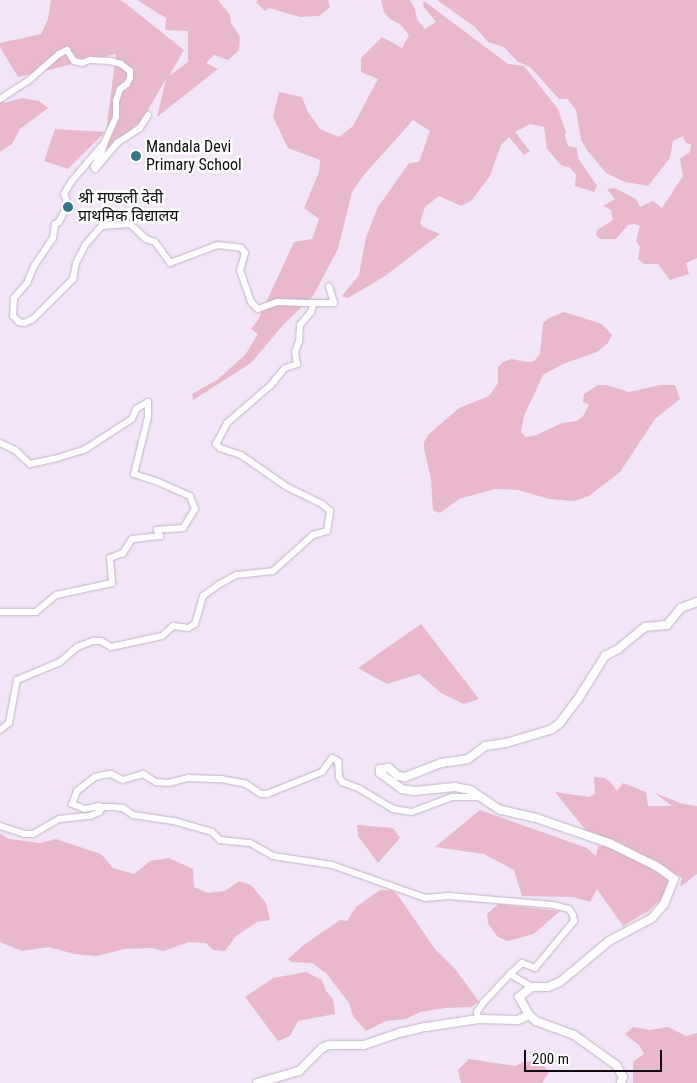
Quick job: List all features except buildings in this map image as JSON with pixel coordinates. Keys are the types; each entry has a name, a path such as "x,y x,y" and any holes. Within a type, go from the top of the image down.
{"main road":[{"path":"621,1083 623,1077 616,1065 586,1042 561,1028 536,1021 529,1015 519,998 532,987 548,987 560,982 609,941 652,918 664,904 674,879 656,866 610,843 536,818 500,810 470,790 455,786 414,791 402,789 380,773 380,769 388,768 398,776 405,777 441,763 468,759 485,746 550,730 559,724 578,699 604,656 618,649 645,627 667,625 680,608 697,602"},
{"path":"257,1083 298,1071 322,1048 329,1045 364,1045 399,1033 478,1019 518,1020 529,1015"}],"street":[{"path":"0,99 28,81 58,54 67,50 74,61 82,63 90,60 110,61 121,64 130,70 130,78 127,84 120,88 116,101 116,117 94,166 95,169 121,140 140,128 148,115"},
{"path":"105,142 71,182 64,194 68,204 59,222 55,224 53,238 34,266 27,283 14,298 13,316 19,322 24,323 33,319 66,288 73,278 76,263 85,245 102,226 130,224 146,239 155,242 170,263 218,244 241,248 245,253 240,270 250,302 258,309 277,302 334,303 329,287"},
{"path":"0,730 9,723 17,680 60,662 77,647 93,641 100,640 111,647 162,636 173,626 188,628 195,624 203,596 218,585 236,575 273,571 313,535 327,531 330,511 322,504 287,487 241,455 220,448 216,444 227,423 271,384 285,368 298,364 295,352 299,341 300,325 311,312 314,303"},
{"path":"0,443 15,450 30,464 54,459 84,450 132,419 136,409 148,402 148,417 134,474 156,481 190,496 195,509 182,528 157,530 160,536 132,539 123,553 110,558 112,583 56,595 36,612 0,612"},
{"path":"99,812 99,806 85,809 72,804 77,791 94,777 111,774 123,780 143,774 156,782 168,783 188,778 221,779 246,784 261,794 268,794 322,772 332,758 338,761 339,777 342,782 360,789 393,809 412,812 452,797 483,797"},
{"path":"0,826 24,834 32,834 59,819 90,816 103,808 112,806 122,808 133,815 174,821 212,832 220,840 250,843 273,856 332,865 425,898 448,896 553,905 569,909 574,921 535,968 522,963 510,974 482,1003 478,1012 478,1019"},
{"path":"510,974 532,987"}],"shaded area":[{"path":"51,0 120,0 125,3 184,50 169,76 188,62 188,31 165,30 166,18 137,0 218,0 230,15 231,23 240,37 239,50 228,60 214,55 206,63 218,69 157,117 166,79 142,120 108,149 107,124 116,54 18,77 0,47 0,43 41,34 48,19"},
{"path":"258,0 328,0 330,7 319,16 300,17 269,8 265,11 256,2"},
{"path":"381,0 410,0 415,9 417,19 425,29 436,22 423,6 424,1 508,64 524,66 558,109 566,132 568,146 577,148 578,158 597,186 594,192 575,186 576,175 569,167 562,166 547,149 544,127 530,124 515,132 530,151 524,155 509,137 501,145 490,176 471,201 461,206 439,196 425,207 420,223 423,227 440,234 385,276 348,298 342,296 359,275 366,237 378,207 409,163 419,162 430,131 413,120 363,176 352,192 338,249 313,296 283,325 251,363 193,400 192,394 217,380 245,355 258,334 251,329 258,320 294,242 312,239 319,219 304,208 319,172 320,160 288,148 273,117 279,92 302,97 308,112 320,129 339,137 353,126 378,79 361,72 361,58 382,37 402,48 409,35 400,24 390,19 384,12"},
{"path":"437,0 697,0 697,258 686,263 689,274 670,280 658,264 644,264 638,259 640,247 636,241 640,226 635,224 628,225 616,239 600,239 596,235 597,230 613,220 611,210 603,206 615,199 607,189 615,188 636,199 640,207 653,201 662,208 683,176 680,159 690,152 691,144 686,143 683,136 673,141 670,158 648,186 625,182 606,173 581,140 576,110 567,99 559,99 530,67 518,62 504,47 488,42 475,27"},
{"path":"22,98 39,101 48,108 20,129 12,144 0,152 0,101 5,103"},
{"path":"55,129 105,132 68,169 44,161"},
{"path":"564,312 602,324 612,335 608,343 597,352 563,364 543,375 524,416 521,432 526,437 534,436 562,423 577,421 583,416 589,405 583,402 584,394 598,385 606,385 629,392 660,385 675,385 680,399 655,419 620,472 589,496 574,501 549,499 518,490 495,489 459,499 440,513 433,510 431,479 424,449 424,442 428,435 459,408 489,396 498,383 498,367 503,362 511,359 527,362 534,361 540,354 543,323 549,318"},
{"path":"421,624 479,699 464,704 441,693 419,674 387,684 358,668"},
{"path":"594,777 605,778 617,791 623,783 646,792 648,806 672,806 655,793 683,804 697,806 697,874 680,887 682,878 664,866 656,864 617,841 588,833 555,792 589,797 595,794"},
{"path":"480,810 587,848 596,856 598,846 607,846 662,875 669,882 670,892 648,911 623,926 597,889 590,902 573,897 522,896 514,870 484,854 435,847"},
{"path":"357,825 393,828 400,838 378,863 358,836"},
{"path":"0,834 9,839 40,843 56,839 101,854 113,868 134,874 150,861 169,858 193,869 194,887 208,893 225,891 239,881 251,885 266,903 270,920 257,922 236,936 225,951 213,950 206,943 189,942 163,951 152,948 124,949 97,956 74,954 49,947 22,951 0,942"},
{"path":"380,890 391,890 397,894 435,949 456,970 479,1002 471,1007 445,1008 420,1012 406,1019 386,1021 366,1031 353,1016 349,1003 326,973 312,963 291,962 288,959 305,944 340,920 347,921 356,907"},
{"path":"498,904 560,911 534,934 508,941 498,937 488,924 487,914"},
{"path":"306,972 322,980 326,991 333,999 335,1014 298,1021 290,1036 278,1041 245,997 273,978"},
{"path":"633,1027 650,1030 668,1027 686,1036 697,1033 697,1083 633,1083 633,1062 644,1054 639,1045 625,1034"},
{"path":"469,1059 515,1066 523,1062 539,1061 549,1072 542,1083 461,1083 458,1070"}],"place":[{"name":"Mandala Devi Primary School","path":"136,156"},
{"name":"श्री मण्डली देवी प्राथमिक विद्यालय","path":"68,207"}]}
